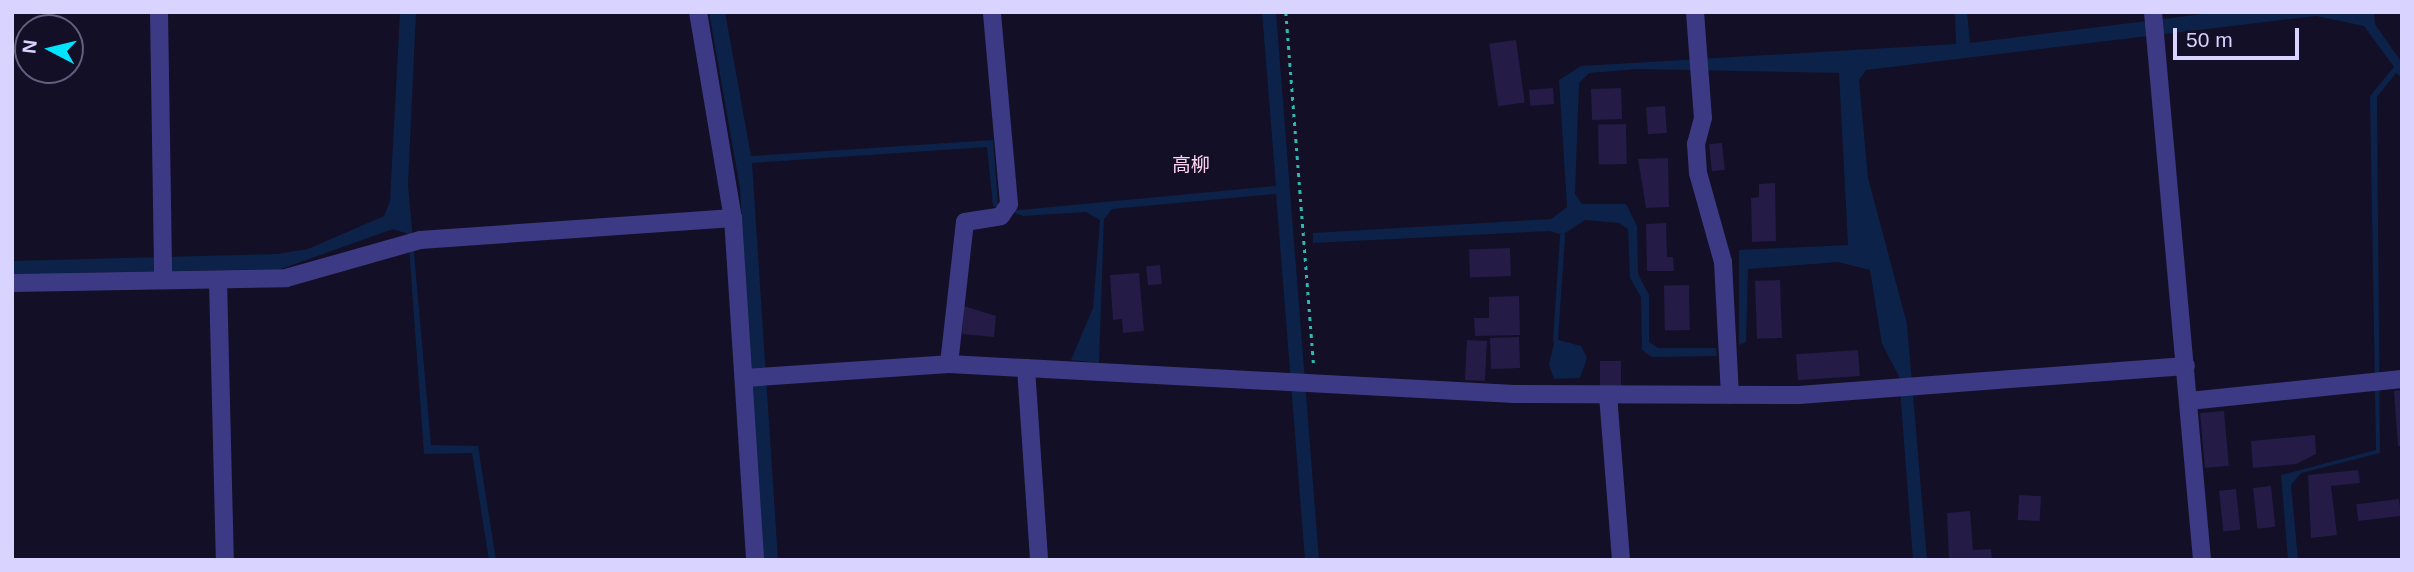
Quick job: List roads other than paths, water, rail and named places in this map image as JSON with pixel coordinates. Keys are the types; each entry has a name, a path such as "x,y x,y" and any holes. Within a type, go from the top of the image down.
{"street":[{"path":"159,12 163,279"},
{"path":"698,12 733,218 755,560"},
{"path":"949,364 965,222 1007,208 992,12"},
{"path":"1695,12 1700,79 1698,173 1723,262 1730,395"},
{"path":"2153,14 2202,560"},
{"path":"12,283 218,280 322,271 412,241 733,218"},
{"path":"218,280 225,560"},
{"path":"745,379 949,364 1312,384 1608,394 1730,395 1895,388 2186,366"},
{"path":"1026,368 1039,560"},
{"path":"2189,401 2402,379"},
{"path":"1608,394 1621,560"}],"water":[{"path":"400,12 416,12 408,185 431,445 478,446 496,560 489,560 472,453 424,454 408,234 393,229 281,269 12,274 12,261 277,254 308,249 384,216 390,201"},
{"path":"709,12 725,12 751,156 993,140 998,204 1019,210 1276,186 1262,12 1276,12 1319,560 1305,560 1276,194 1112,209 1104,219 1099,363 1071,360 1093,308 1100,220 1086,212 1024,216 993,206 987,147 752,163 778,560 763,560 740,188"},
{"path":"1955,12 1967,12 1970,43 2219,12 2374,12 2375,24 2402,63 2402,78 2396,73 2377,97 2380,453 2301,473 2291,485 2298,560 2288,560 2281,475 2376,450 2370,96 2394,67 2364,26 2316,16 1866,70 1859,80 1868,178 1907,324 1927,560 1913,560 1899,376 1882,344 1870,270 1838,262 1748,269 1746,342 1739,345 1739,250 1848,245 1839,73 1638,69 1589,73 1579,83 1575,194 1582,204 1626,204 1637,226 1638,274 1649,295 1649,342 1658,348 1716,348 1717,356 1652,357 1642,350 1641,297 1630,278 1628,229 1619,223 1585,220 1562,235 1550,231 1313,243 1313,233 1551,219 1567,207 1559,80 1581,66 1956,44"},
{"path":"1555,339 1581,346 1587,358 1580,378 1554,379 1549,365"}],"waterway":[{"path":"1555,339 1562,235"}],"district":[{"name":"高柳","path":"1191,165"}]}
